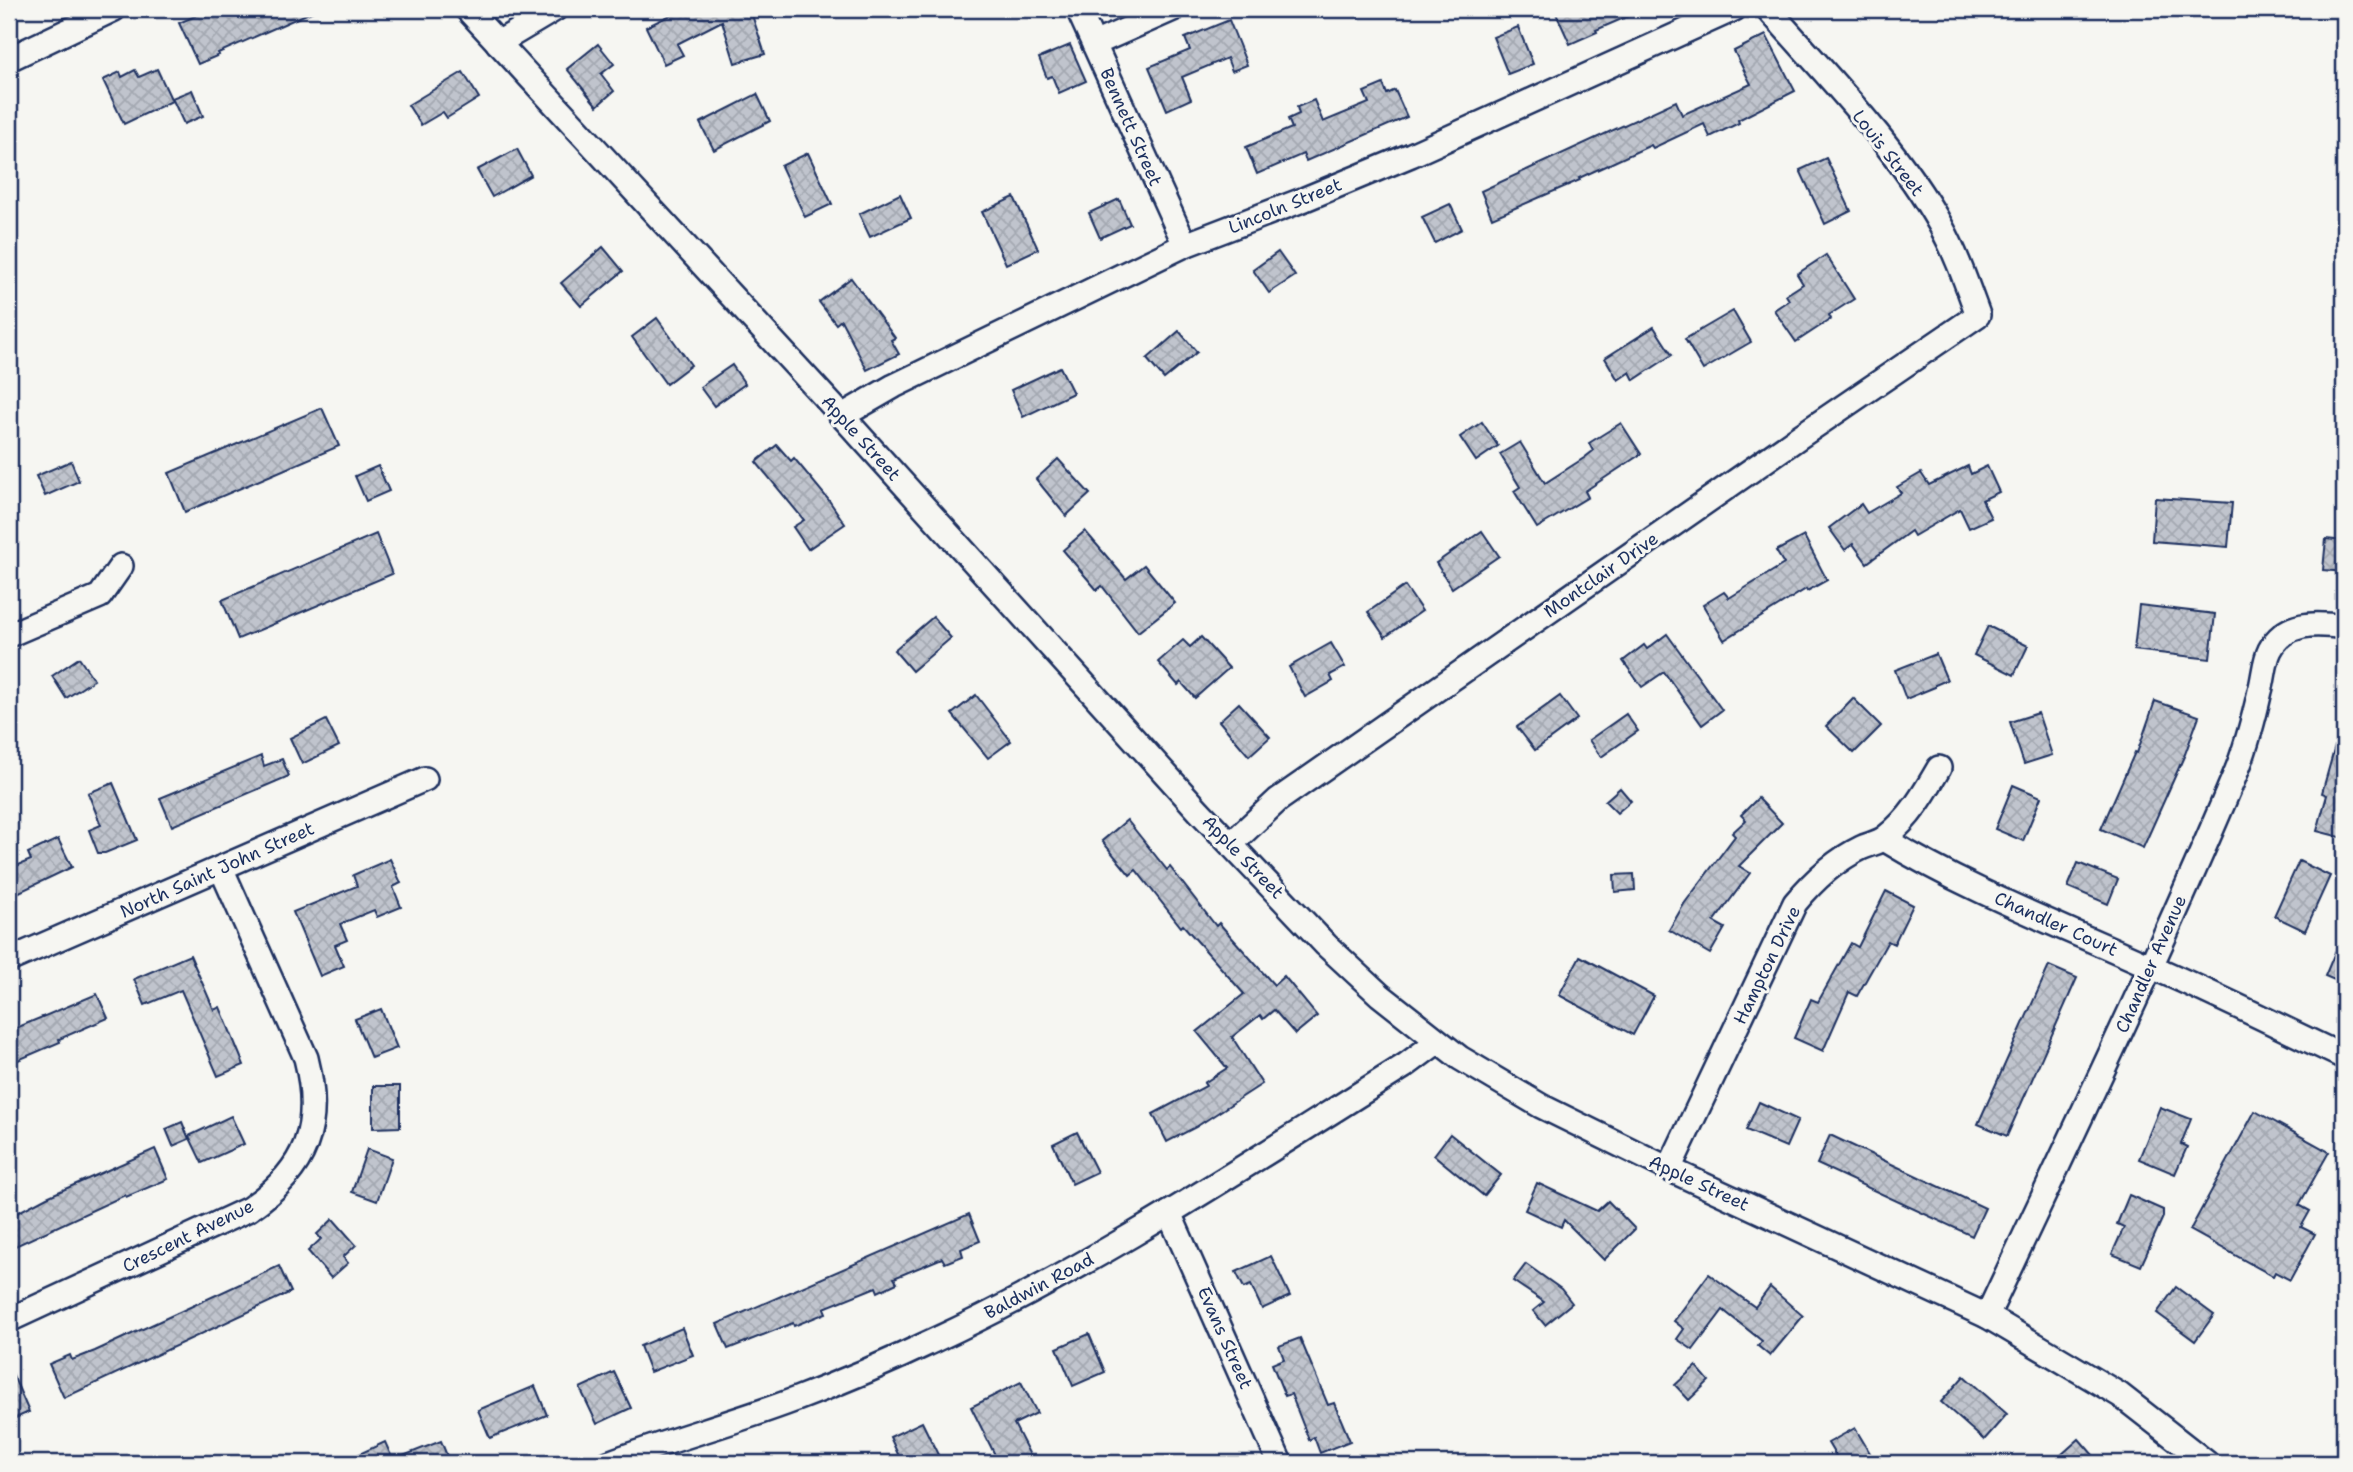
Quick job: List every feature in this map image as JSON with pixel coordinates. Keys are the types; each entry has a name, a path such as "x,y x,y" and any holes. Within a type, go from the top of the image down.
{"street":[{"path":"9,59 114,9"},
{"name":"Apple Street","path":"467,9 1231,844 1326,945 1380,995 1437,1042 1533,1103 1987,1316 2120,1395 2207,1463"},
{"path":"498,43 555,9"},
{"name":"Bennett Street","path":"1078,9 1185,245"},
{"path":"1094,44 1173,9"},
{"name":"Lincoln Street","path":"842,416 894,386 1185,245 1306,200 1734,9"},
{"name":"Louis Street","path":"1768,9 1840,91 1916,186 1942,227 1962,270 1978,316"},
{"name":"Montclair Drive","path":"1231,844 1278,800 1799,437 1978,316"},
{"path":"9,635 100,596 121,566"},
{"name":"Chandler Avenue","path":"1987,1316 2151,966 2234,779 2252,727 2270,650 2279,638 2292,628 2311,623 2344,627"},
{"name":"Hampton Drive","path":"1669,1169 1795,903 1814,881 1836,862 1884,839 1917,804 1939,768"},
{"name":"North Saint John Street","path":"9,960 425,779"},
{"name":"Chandler Court","path":"1884,839 1927,866 2076,935 2151,966 2344,1057"},
{"name":"Crescent Avenue","path":"9,1320 249,1209 270,1195 288,1177 301,1156 313,1107 312,1082 306,1058 221,868"},
{"name":"Baldwin Road","path":"608,1463 793,1400 888,1362 983,1317 1077,1267 1169,1213 1406,1065 1437,1042"},
{"name":"Evans Street","path":"1169,1213 1280,1463"}],"building":[{"path":"211,9 318,9 198,64 179,23"},
{"path":"683,9 750,9 765,54 735,63 722,21 677,44 683,55 664,64 646,27"},
{"path":"1554,9 1645,9 1570,44"},
{"path":"1229,20 1247,65 1232,71 1227,58 1182,77 1191,99 1167,110 1149,67 1190,50 1185,38"},
{"path":"1518,27 1533,64 1508,74 1493,37"},
{"path":"1766,35 1795,91 1710,137 1704,124 1653,148 1651,145 1579,178 1580,180 1492,218 1481,191 1676,101 1682,115 1751,84 1734,51"},
{"path":"598,44 614,64 601,74 614,91 597,106 567,69"},
{"path":"1070,45 1086,81 1059,93 1052,76 1047,78 1039,58"},
{"path":"157,69 172,101 124,124 103,80 120,72 122,77 135,70 139,77"},
{"path":"463,72 479,98 447,118 443,112 421,125 408,105"},
{"path":"1383,84 1387,94 1395,90 1407,117 1306,161 1303,154 1257,174 1246,147 1292,128 1288,119 1299,114 1297,107 1314,100 1323,122 1369,103 1364,92"},
{"path":"192,90 203,116 184,124 172,98"},
{"path":"757,94 770,121 714,150 700,123"},
{"path":"517,149 531,175 492,197 477,170"},
{"path":"808,153 832,204 805,217 781,166"},
{"path":"1826,158 1851,211 1825,224 1800,170"},
{"path":"900,194 911,218 870,237 859,214"},
{"path":"1014,197 1038,249 1006,264 982,212"},
{"path":"1119,199 1130,224 1100,238 1089,213"},
{"path":"1450,204 1462,229 1435,243 1422,217"},
{"path":"603,247 623,271 581,306 561,283"},
{"path":"1278,252 1295,276 1269,293 1253,270"},
{"path":"1826,255 1854,299 1829,315 1831,319 1796,342 1774,310 1789,300 1786,295 1803,284 1797,274"},
{"path":"851,278 895,338 891,340 899,354 867,370 841,320 836,324 819,302"},
{"path":"1733,311 1751,342 1703,370 1685,339"},
{"path":"657,318 691,365 666,384 632,337"},
{"path":"1654,327 1672,355 1634,380 1630,372 1618,380 1605,358"},
{"path":"1179,331 1197,352 1164,379 1147,359"},
{"path":"732,365 745,384 714,406 700,387"},
{"path":"1060,367 1073,393 1023,417 1011,390"},
{"path":"322,408 339,446 185,512 169,473"},
{"path":"1482,422 1498,446 1476,461 1460,437"},
{"path":"1621,423 1641,454 1585,491 1588,497 1537,528 1514,491 1520,487 1500,454 1520,442 1545,483 1593,451 1589,443"},
{"path":"777,445 791,461 794,458 845,524 808,549 793,527 804,520 756,462"},
{"path":"1058,459 1090,494 1066,516 1036,479"},
{"path":"71,461 79,481 45,496 36,476"},
{"path":"378,466 389,491 366,501 355,476"},
{"path":"1968,466 1971,474 1987,466 1999,492 1982,500 1991,518 1969,528 1960,509 1914,536 1911,531 1867,563 1853,544 1845,550 1829,528 1861,504 1867,513 1901,493 1897,487 1921,473 1929,485"},
{"path":"2155,498 2232,503 2228,547 2152,541"},
{"path":"1085,531 1126,579 1144,565 1175,603 1138,632 1102,586 1097,590 1063,550"},
{"path":"1482,531 1499,556 1452,588 1436,563"},
{"path":"376,534 392,574 238,639 222,600"},
{"path":"1804,536 1827,580 1807,591 1806,589 1724,640 1703,605 1724,592 1729,598 1784,564 1776,551"},
{"path":"2326,539 2344,541 2344,572 2323,570"},
{"path":"1405,586 1422,611 1385,637 1368,612"},
{"path":"2139,605 2215,614 2210,659 2134,650"},
{"path":"933,617 951,638 912,671 894,650"},
{"path":"1988,626 2028,646 2014,675 1974,655"},
{"path":"1667,634 1722,710 1702,725 1664,672 1642,687 1623,661 1644,645 1647,649"},
{"path":"1201,637 1229,668 1195,698 1181,682 1178,685 1158,662 1183,640 1190,647"},
{"path":"1331,643 1345,667 1330,675 1333,681 1305,697 1289,667"},
{"path":"1936,654 1947,680 1906,699 1895,670"},
{"path":"79,658 94,680 66,698 52,676"},
{"path":"976,695 1011,741 988,758 952,714"},
{"path":"1560,696 1577,719 1535,750 1517,727"},
{"path":"1853,698 1881,726 1854,753 1826,726"},
{"path":"2155,701 2199,716 2143,848 2101,829 2135,752 2137,753"},
{"path":"1239,703 1270,737 1249,756 1219,721"},
{"path":"2038,713 2052,755 2024,764 2010,722"},
{"path":"1626,714 1638,731 1601,757 1589,740"},
{"path":"326,720 339,746 302,764 290,738"},
{"path":"2339,732 2344,732 2344,838 2317,831 2327,795 2322,793"},
{"path":"261,756 264,766 282,759 289,776 172,826 160,798"},
{"path":"113,783 137,840 105,853 98,853 89,830 101,825 88,793"},
{"path":"2013,785 2041,797 2023,841 1995,829"},
{"path":"1620,788 1631,801 1617,813 1605,801"},
{"path":"1758,798 1782,823 1739,866 1750,873 1714,922 1725,928 1710,954 1669,930 1684,904 1735,836 1732,833 1746,820 1741,815"},
{"path":"1127,820 1167,870 1170,867 1216,926 1219,923 1274,985 1284,976 1317,1016 1295,1034 1274,1010 1263,1019 1260,1015 1232,1037 1262,1084 1196,1127 1167,1142 1153,1114 1206,1086 1204,1083 1227,1068 1197,1032 1244,994 1183,925 1181,927 1136,870 1130,875 1102,841"},
{"path":"58,839 72,867 9,897 9,869 31,860 28,853"},
{"path":"390,859 401,883 393,887 401,907 377,917 374,910 340,924 347,940 335,945 344,966 320,976 293,912 357,886 353,875"},
{"path":"2299,861 2330,876 2305,931 2274,916"},
{"path":"2078,863 2118,879 2108,904 2068,887"},
{"path":"1634,874 1635,890 1615,892 1614,875"},
{"path":"1886,891 1913,905 1894,944 1888,941 1857,996 1849,992 1823,1051 1794,1038 1811,999 1818,1002 1851,943 1858,947"},
{"path":"2344,931 2344,984 2325,976"},
{"path":"190,955 214,1010 220,1007 244,1065 218,1076 181,990 145,1005 134,979"},
{"path":"1580,956 1654,996 1633,1035 1559,995"},
{"path":"2049,966 2077,978 2007,1136 1978,1124"},
{"path":"97,994 108,1018 9,1064 9,1031"},
{"path":"381,1009 397,1048 371,1058 355,1019"},
{"path":"373,1086 400,1086 400,1127 373,1128"},
{"path":"1759,1102 1798,1120 1786,1147 1746,1130"},
{"path":"2160,1107 2191,1119 2181,1144 2187,1147 2175,1174 2139,1159"},
{"path":"2255,1111 2329,1152 2299,1205 2310,1211 2301,1227 2315,1234 2290,1280 2275,1272 2273,1276 2190,1230"},
{"path":"231,1116 244,1144 202,1163 189,1136"},
{"path":"182,1122 189,1139 173,1146 166,1129"},
{"path":"1077,1132 1097,1172 1072,1184 1053,1144"},
{"path":"1450,1134 1501,1175 1484,1196 1434,1155"},
{"path":"1830,1135 1985,1208 1972,1236 1817,1164"},
{"path":"155,1149 168,1179 126,1197 125,1195 9,1249 9,1217"},
{"path":"367,1149 392,1158 377,1201 352,1192"},
{"path":"1537,1183 1597,1211 1608,1201 1635,1229 1604,1260 1564,1220 1561,1227 1525,1210"},
{"path":"2129,1195 2163,1210 2163,1217 2141,1266 2112,1254 2124,1227 2117,1224"},
{"path":"969,1214 980,1241 961,1249 963,1256 945,1263 942,1258 894,1278 897,1283 878,1292 876,1287 824,1308 826,1313 728,1349 717,1324"},
{"path":"333,1219 356,1245 343,1257 348,1263 331,1278 308,1251 321,1239 317,1234"},
{"path":"1271,1256 1290,1296 1262,1309 1251,1285 1244,1288 1236,1272"},
{"path":"1526,1264 1561,1289 1572,1303 1545,1325 1533,1311 1544,1302 1513,1281"},
{"path":"279,1266 291,1292 64,1398 49,1364 70,1355 72,1360 95,1351"},
{"path":"1709,1274 1755,1307 1770,1287 1803,1316 1770,1356 1758,1346 1762,1341 1723,1310 1693,1350 1677,1339 1684,1329 1674,1321"},
{"path":"2176,1287 2214,1315 2195,1341 2157,1313"},
{"path":"682,1328 693,1355 650,1372 640,1346"},
{"path":"1089,1334 1105,1372 1073,1386 1057,1348"},
{"path":"1300,1338 1328,1405 1334,1403 1350,1441 1320,1453 1314,1437 1309,1440 1291,1394 1285,1396 1272,1364 1284,1359 1279,1346"},
{"path":"9,1366 29,1412 9,1421"},
{"path":"1696,1366 1709,1381 1689,1400 1675,1385"},
{"path":"614,1372 631,1408 597,1424 580,1388"},
{"path":"1964,1376 2007,1414 1984,1440 1941,1402"},
{"path":"1021,1382 1037,1413 1014,1424 1034,1463 999,1463 971,1407"},
{"path":"535,1386 547,1415 490,1438 478,1410"},
{"path":"922,1422 942,1463 902,1463 890,1437"},
{"path":"1855,1428 1876,1463 1840,1463 1828,1443"},
{"path":"2079,1439 2100,1463 2052,1463"},
{"path":"441,1441 450,1463 340,1463 385,1442 393,1460"}]}
